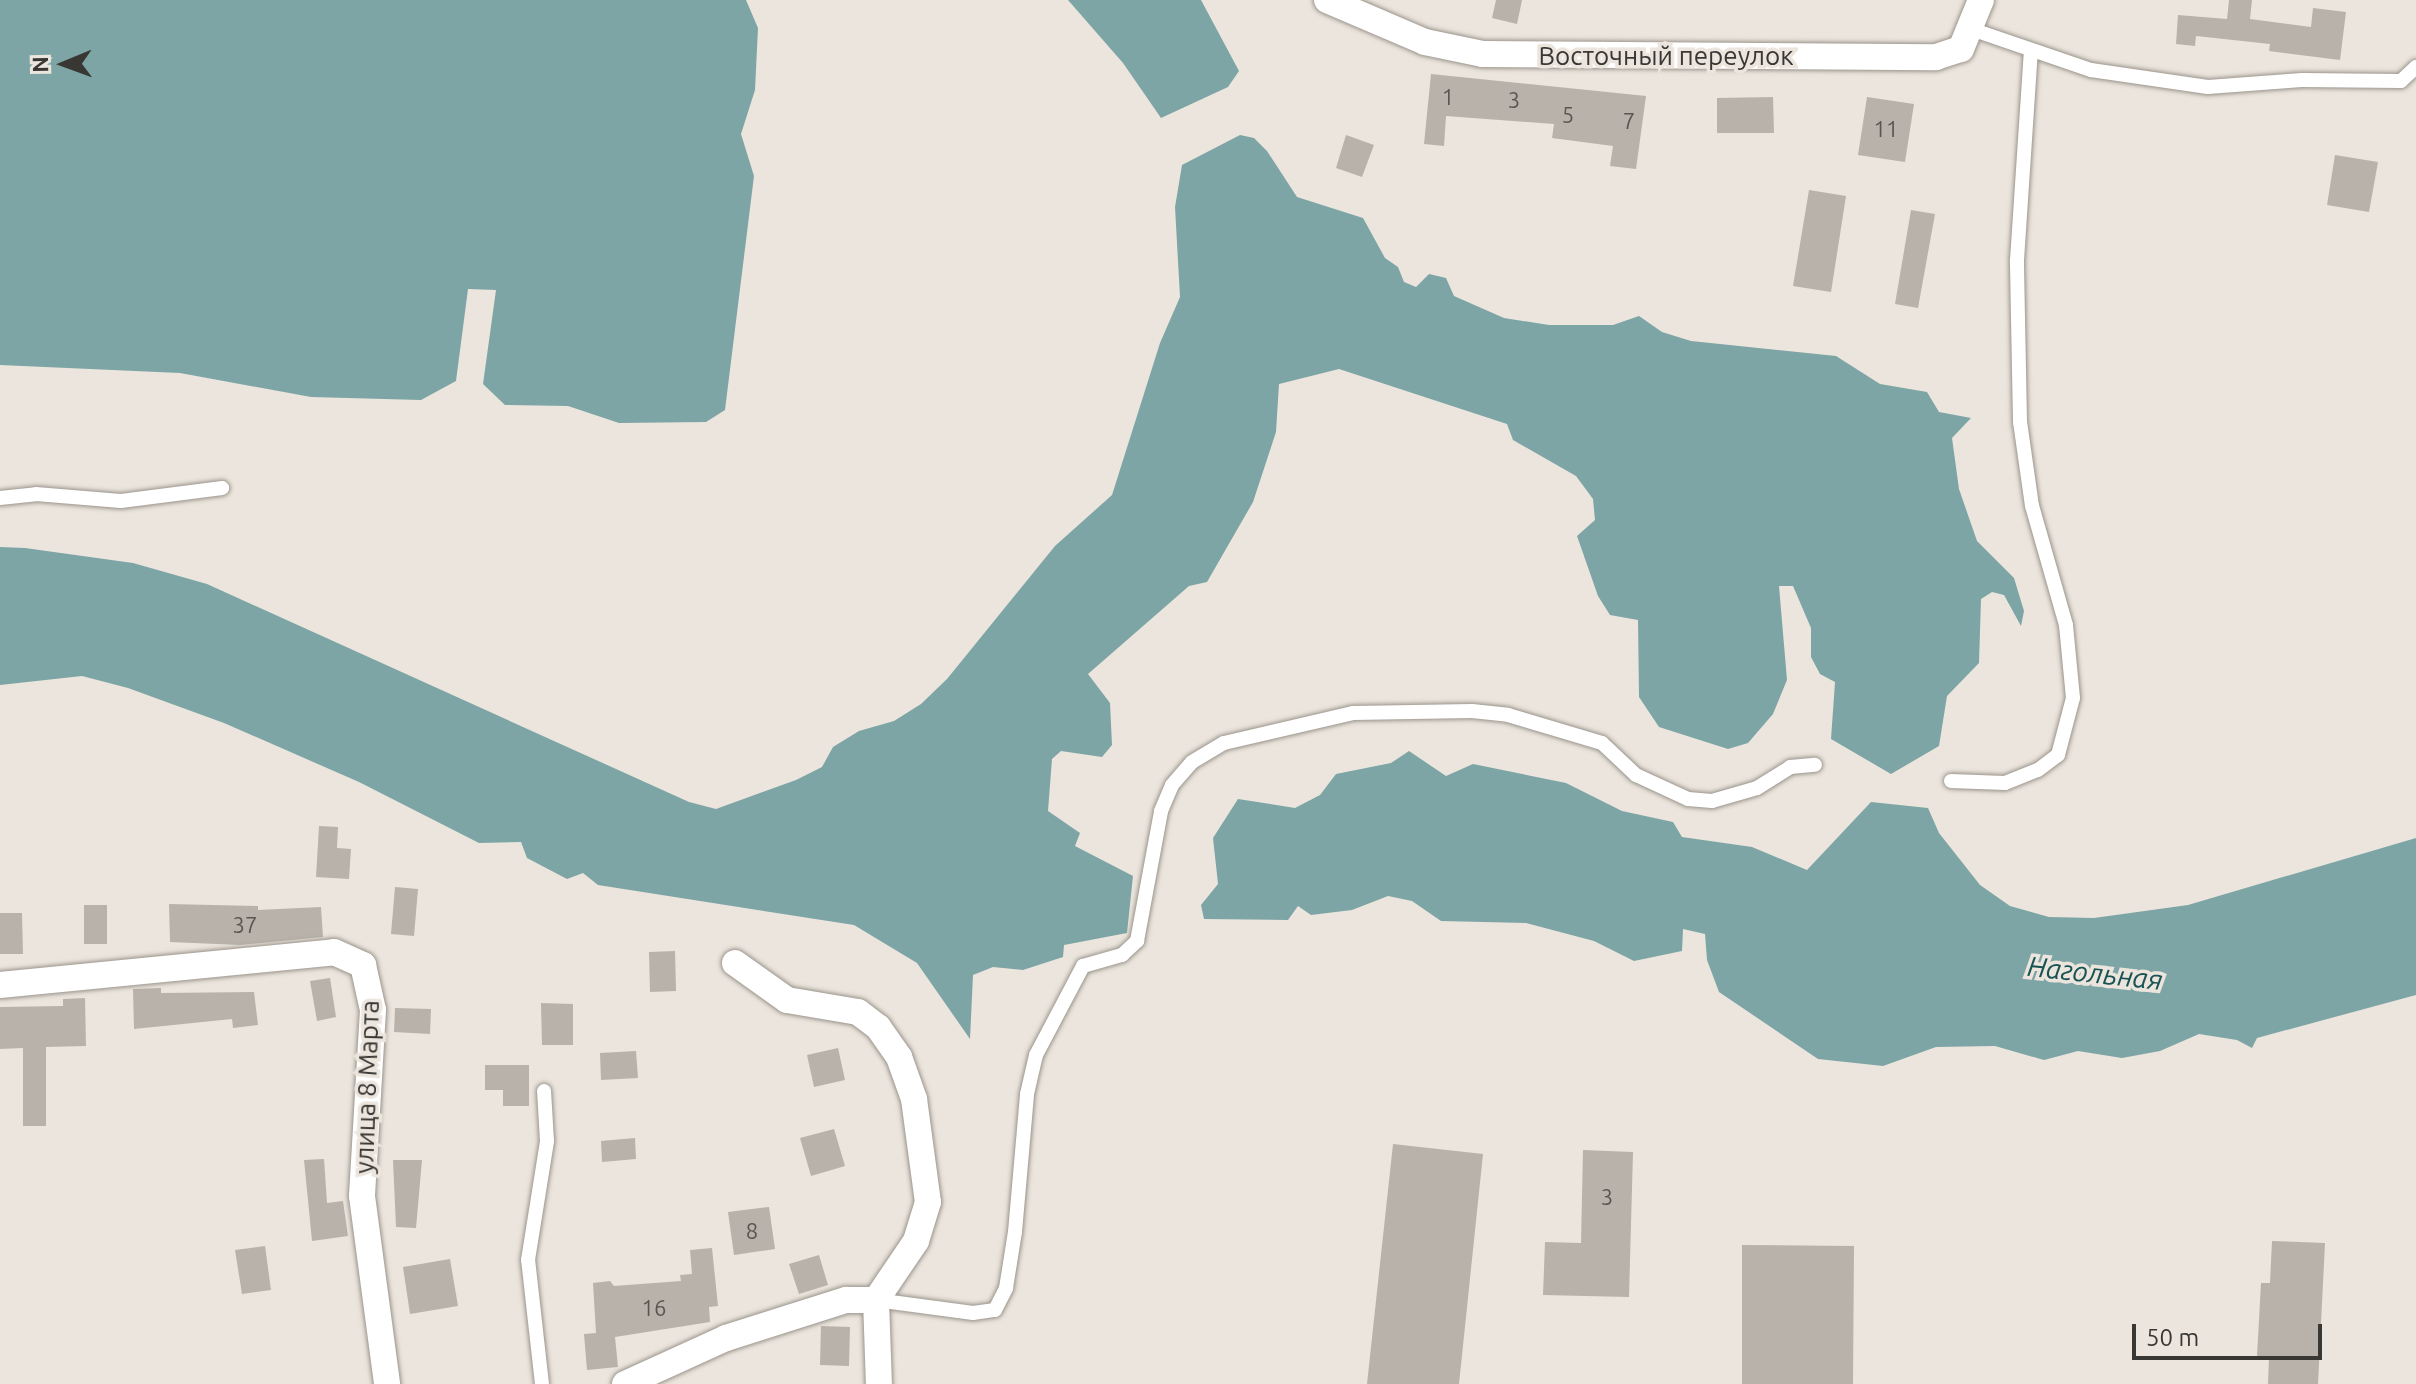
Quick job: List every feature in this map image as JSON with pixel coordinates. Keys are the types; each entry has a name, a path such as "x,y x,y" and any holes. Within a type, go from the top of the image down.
{"street":[{"name":"Восточный переулок","path":"1327,0 1425,42 1483,54 1936,57 1961,49 1981,0"},
{"name":"улица 8 Марта","path":"0,985 334,952 363,965 373,1010 362,1196 387,1384"},
{"path":"735,963 787,1000 858,1012 878,1027 899,1057 914,1099 928,1202 916,1241 876,1300 879,1384"},
{"path":"625,1384 726,1338 846,1300 876,1300"}],"lane":[{"path":"1971,29 2091,70 2208,87 2302,80 2401,81 2416,67"},
{"path":"1951,781 2005,783 2038,770 2058,755 2073,698 2066,625 2032,506 2020,422 2017,260 2031,50"},
{"path":"0,498 36,494 121,501 222,488"},
{"path":"876,1300 973,1313 995,1310 1006,1288 1011,1260 1027,1094 1036,1055 1083,966 1122,955 1137,941 1161,811 1172,785 1192,762 1224,743 1353,713 1472,711 1536,722 1602,743 1636,775 1688,799 1712,801 1757,788 1790,767 1815,765"},
{"path":"542,1384 528,1260 547,1141 544,1091"}],"water":[{"path":"0,0 746,0 758,28 755,90 741,134 754,176 725,410 706,422 619,423 568,406 505,405 483,384 496,290 468,289 456,381 421,400 311,397 180,373 0,365"},
{"path":"1068,0 1201,0 1239,71 1228,87 1161,118 1123,63"},
{"path":"1240,135 1254,138 1267,151 1297,197 1363,218 1385,258 1398,267 1404,282 1416,287 1429,274 1446,278 1454,296 1504,318 1549,325 1613,325 1639,316 1662,332 1691,341 1836,356 1880,384 1927,392 1939,412 1971,418 1952,438 1959,489 1977,541 2014,578 2024,611 2021,626 2004,595 1992,592 1981,599 1979,663 1947,696 1939,746 1891,774 1831,739 1835,682 1820,674 1811,657 1811,628 1793,586 1779,586 1787,680 1773,714 1748,743 1728,749 1659,727 1639,697 1638,620 1610,615 1598,596 1577,536 1595,520 1593,499 1576,476 1513,440 1507,424 1339,369 1279,384 1276,432 1253,502 1207,582 1189,586 1088,674 1110,703 1112,745 1102,757 1061,751 1052,759 1048,811 1080,833 1075,846 1133,876 1127,933 1064,945 1063,957 1023,970 993,967 973,975 970,1039 917,963 854,925 598,885 583,873 567,879 527,858 521,842 479,843 359,782 224,723 128,688 82,676 0,685 0,547 25,548 133,563 207,584 689,802 716,809 796,780 822,767 833,747 859,731 894,721 921,704 947,679 1055,546 1112,495 1160,343 1180,297 1175,207 1182,165"},
{"name":"Нагольная","path":"1409,751 1446,776 1473,764 1566,783 1622,811 1673,822 1682,837 1752,847 1807,870 1871,802 1928,808 1939,833 1980,885 2010,906 2049,917 2094,918 2188,905 2416,838 2416,995 2257,1038 2252,1048 2237,1040 2199,1034 2160,1051 2122,1058 2078,1051 2044,1060 1995,1046 1936,1047 1883,1066 1818,1059 1719,992 1707,960 1705,934 1683,929 1682,951 1634,961 1594,941 1526,923 1441,921 1412,901 1388,896 1352,910 1311,915 1298,906 1288,920 1204,919 1201,905 1218,884 1213,838 1238,799 1295,808 1320,795 1336,774 1391,763"}],"building":[{"path":"1496,0 1522,0 1517,24 1492,18"},
{"path":"2229,0 2252,0 2250,19 2311,27 2313,8 2346,12 2340,60 2269,51 2270,44 2196,36 2195,46 2176,44 2178,15 2227,19"},
{"path":"1431,74 1646,96 1636,169 1610,166 1613,146 1552,138 1554,124 1446,116 1444,146 1424,144"},
{"path":"1773,97 1774,133 1717,133 1717,98"},
{"path":"1867,97 1914,104 1905,162 1858,155"},
{"path":"1346,135 1374,145 1362,177 1336,168"},
{"path":"2335,155 2378,162 2369,212 2327,205"},
{"path":"1809,190 1846,196 1831,292 1793,286"},
{"path":"1911,210 1935,214 1918,308 1895,304"},
{"path":"319,826 338,827 337,848 351,849 349,879 316,877"},
{"path":"395,887 418,889 414,936 391,934"},
{"path":"169,904 258,906 258,910 321,907 323,937 240,945 170,942"},
{"path":"84,905 107,905 107,944 84,944"},
{"path":"0,913 22,913 23,954 0,954"},
{"path":"675,951 676,991 650,992 649,952"},
{"path":"330,978 336,1017 317,1021 310,981"},
{"path":"161,988 161,993 254,992 258,1025 233,1028 232,1019 134,1029 133,989"},
{"path":"85,998 86,1046 46,1047 46,1126 23,1126 23,1048 0,1049 0,1007 63,1006 63,999"},
{"path":"541,1003 573,1004 573,1045 542,1045"},
{"path":"395,1008 431,1009 430,1034 394,1032"},
{"path":"838,1048 845,1080 814,1087 807,1055"},
{"path":"636,1051 638,1078 601,1080 600,1053"},
{"path":"485,1065 529,1065 529,1106 503,1106 503,1090 485,1090"},
{"path":"834,1129 845,1166 811,1176 800,1138"},
{"path":"635,1138 636,1159 602,1162 601,1141"},
{"path":"1393,1144 1483,1154 1459,1384 1367,1384"},
{"path":"1583,1150 1633,1152 1629,1297 1543,1295 1545,1242 1581,1243"},
{"path":"324,1159 327,1203 343,1201 348,1236 312,1241 304,1160"},
{"path":"393,1160 422,1160 416,1228 396,1227"},
{"path":"769,1207 775,1249 734,1255 728,1212"},
{"path":"2272,1241 2325,1243 2318,1384 2268,1384 2269,1356 2257,1356 2261,1283 2270,1283"},
{"path":"1742,1245 1854,1246 1853,1384 1742,1384"},
{"path":"265,1246 271,1290 242,1294 235,1250"},
{"path":"712,1248 718,1306 709,1307 710,1322 615,1337 618,1367 587,1370 584,1334 596,1333 593,1283 610,1281 614,1286 681,1281 680,1275 692,1274 690,1250"},
{"path":"819,1255 828,1285 799,1294 789,1264"},
{"path":"450,1259 458,1306 410,1314 403,1267"},
{"path":"821,1326 850,1327 849,1366 820,1365"}]}
